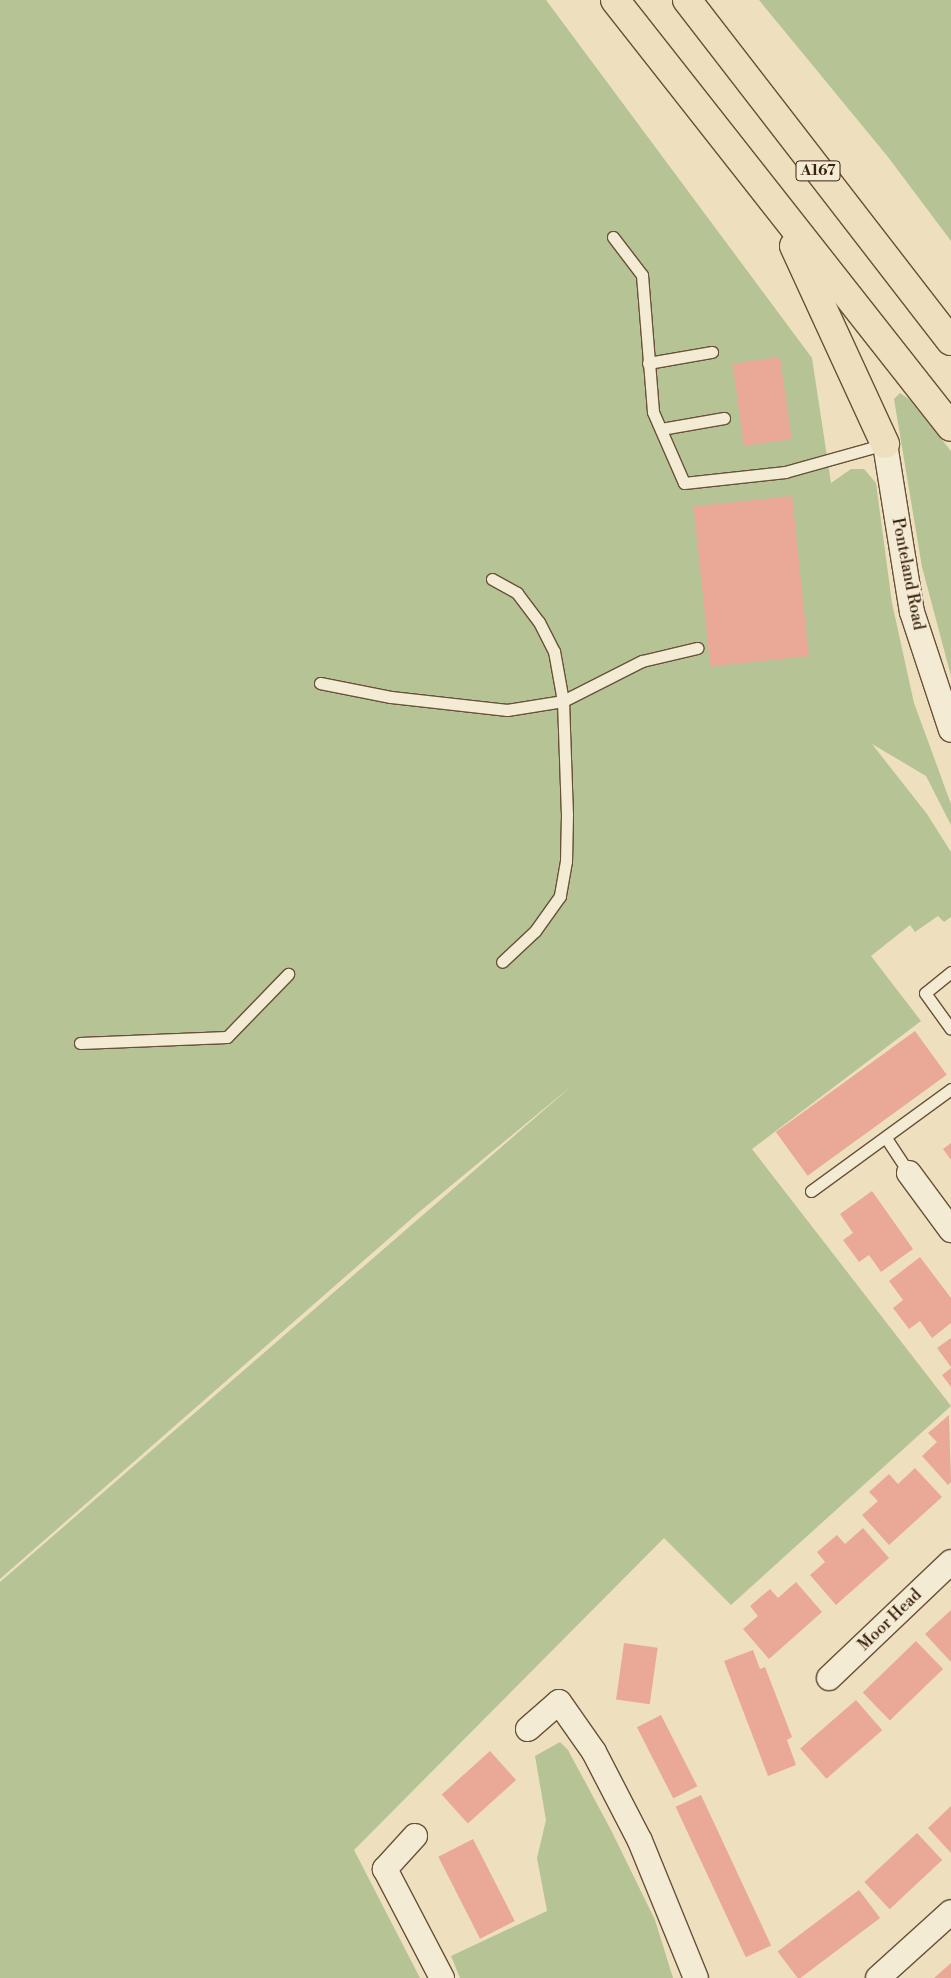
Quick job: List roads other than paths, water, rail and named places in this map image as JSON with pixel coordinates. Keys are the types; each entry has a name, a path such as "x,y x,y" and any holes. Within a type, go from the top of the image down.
{"highway":[{"path":"615,0 951,427"},
{"name":"A167","path":"686,0 951,341"},
{"path":"776,206 885,444"}],"street":[{"name":"Ponteland Road","path":"885,444 912,612 951,730"},
{"path":"909,1173 951,1230"},
{"name":"Moor Head","path":"829,1678 951,1562"},
{"path":"528,1729 559,1702 594,1752 640,1841 696,1978"},
{"path":"416,1836 385,1869 442,1978"},
{"path":"878,1978 951,1912"}],"lane":[{"path":"613,236 642,275 653,412 684,483 785,472 885,444"},
{"path":"648,363 712,352"},
{"path":"660,429 724,418"},
{"path":"492,579 517,593 539,622 554,651 563,701 567,814 566,861 560,896 535,931 502,962"},
{"path":"320,682 455,706 507,710 563,701 642,662 697,648"},
{"path":"951,972 925,993 951,1029"},
{"path":"80,1043 227,1037 288,974"},
{"path":"811,1191 951,1089"},
{"path":"886,1138 909,1173"}]}
